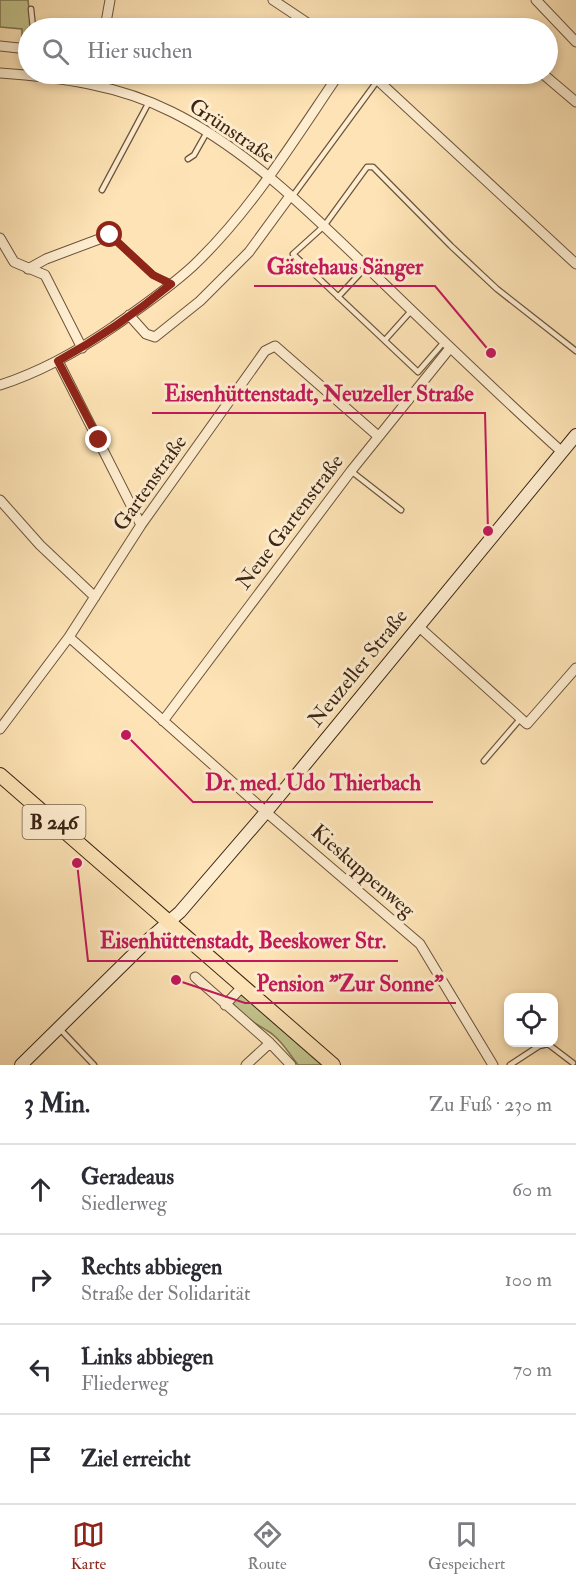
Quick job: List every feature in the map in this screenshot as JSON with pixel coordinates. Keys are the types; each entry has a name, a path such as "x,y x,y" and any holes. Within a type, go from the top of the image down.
{"main road":[{"name":"Neuzeller Straße","path":"21,1065 168,923 266,812 576,435"},
{"name":"B 246","path":"0,775 333,1065"}],"street":[{"path":"107,18 110,0"},
{"path":"273,0 302,18"},
{"path":"536,0 553,18"},
{"path":"558,23 576,42"},
{"path":"0,46 18,48"},
{"name":"Grünstraße","path":"0,73 18,74"},
{"name":"Grünstraße","path":"89,84 149,102 172,112 207,132 268,177 324,226 562,452"},
{"path":"0,385 58,361 82,348 193,266 233,222 268,177 332,84"},
{"path":"383,84 576,264"},
{"path":"555,84 576,102"},
{"path":"129,315 146,334 155,337 200,301 245,257 291,197"},
{"path":"28,269 46,259 110,235"},
{"path":"0,238 14,262 45,275 82,348"},
{"name":"Neue Gartenstraße","path":"163,722 447,345"},
{"name":"Gartenstraße","path":"0,729 69,637 141,525 265,351 275,346 378,436"},
{"path":"58,361 141,525"},
{"path":"0,500 40,545 95,597"},
{"path":"418,626 527,724 576,668"},
{"name":"Kieskuppenweg","path":"69,637 163,722 420,944 493,1065"},
{"path":"195,977 270,1042 291,1065"},
{"path":"225,1005 242,987"},
{"path":"246,1065 270,1042"}],"lane":[{"path":"31,9 32,18"},
{"path":"291,197 369,84"},
{"path":"102,190 149,102"},
{"path":"188,159 194,155 207,132"},
{"path":"447,345 418,372 293,254 324,226 367,167 373,166 489,282 576,351"},
{"path":"110,235 153,275 171,284"},
{"path":"338,297 366,267"},
{"path":"385,340 412,311"},
{"path":"351,471 401,510"},
{"path":"484,761 520,718"},
{"path":"58,1028 94,1065"},
{"path":"510,1065 539,1046 548,1044 573,1063"}],"green space":[{"path":"0,0 28,0 30,18 18,18 18,29 0,27"},
{"path":"239,995 242,995 322,1065 298,1065 271,1033 235,1008 232,1003"}],"place":[{"name":"Gästehaus Sänger","path":"491,353"},
{"name":"Eisenhüttenstadt, Neuzeller Straße","path":"488,531"},
{"name":"Dr. med. Udo Thierbach","path":"126,735"},
{"name":"Eisenhüttenstadt, Beeskower Str.","path":"77,863"},
{"name":"Pension \"Zur Sonne\"","path":"176,980"}],"route":[{"path":"99,440 58,361 82,348 171,284 153,275 110,235"}]}
